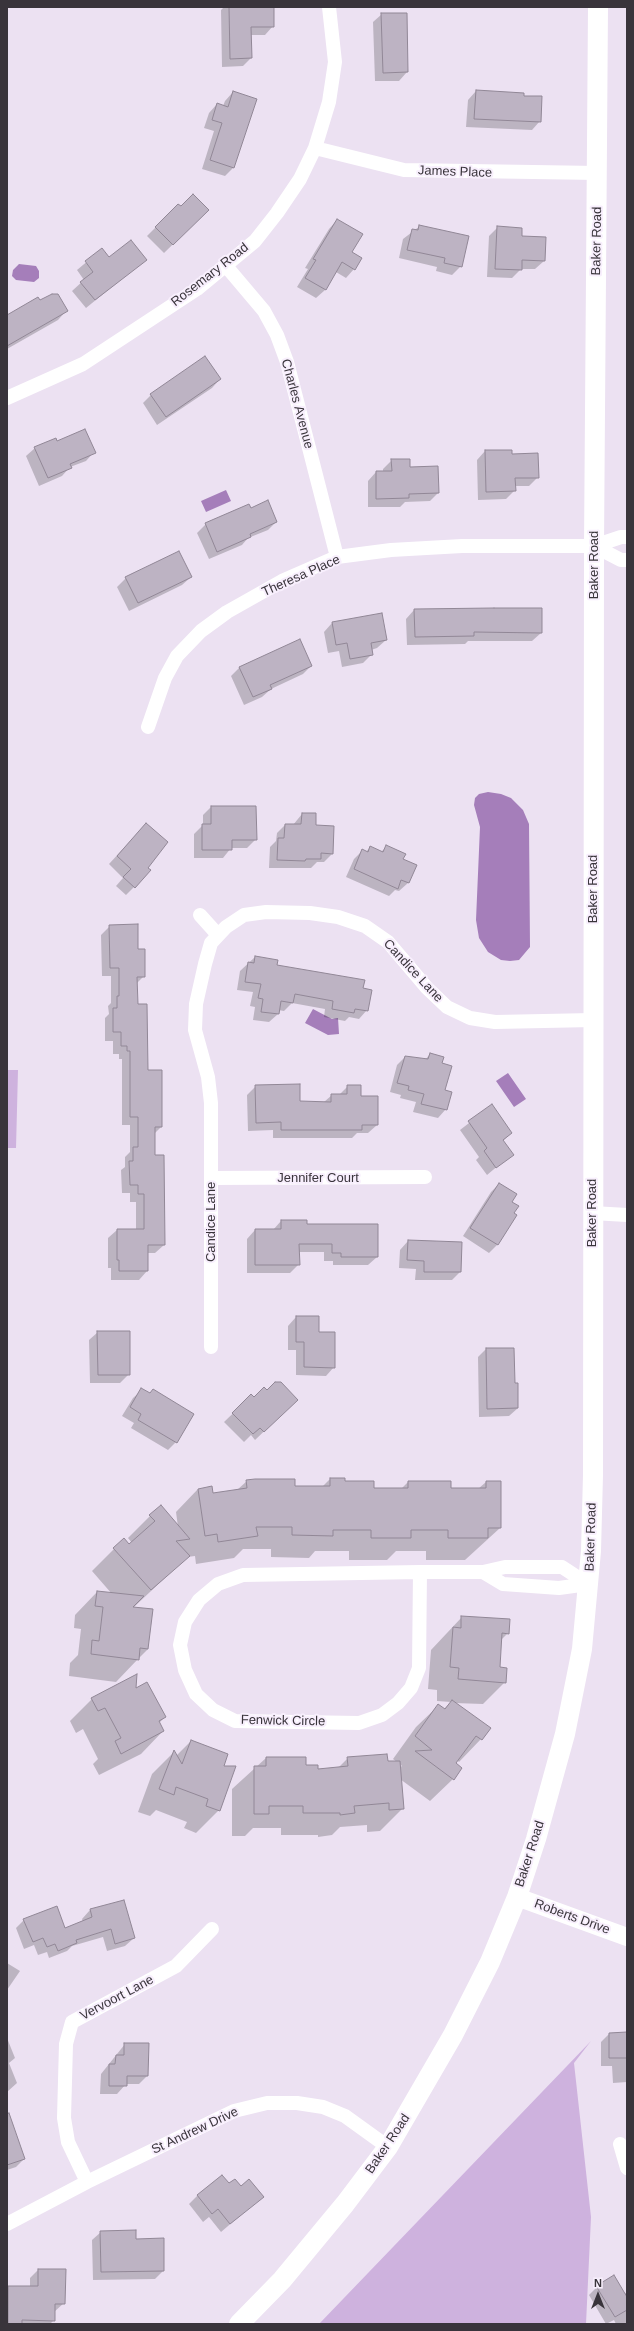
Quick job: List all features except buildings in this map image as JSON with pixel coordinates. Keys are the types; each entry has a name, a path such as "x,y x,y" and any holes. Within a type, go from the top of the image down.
{"main road":[{"name":"Baker Road","path":"239,2324 282,2280 345,2204 388,2147 453,2035 490,1962 517,1897 536,1839 565,1734 582,1649 588,1584 592,1476 594,546 598,173 598,7"}],"street":[{"name":"Rosemary Road","path":"7,398 84,364 197,289 255,241 277,213 300,179 315,148 329,102 335,62 329,7"},
{"name":"James Place","path":"315,148 404,170 463,173 598,173"},
{"name":"Charles Avenue","path":"226,266 264,311 277,335 287,362 337,557"},
{"path":"594,546 621,537 627,537"},
{"name":"Theresa Place","path":"148,727 163,683 174,662 201,631 227,612 282,581 337,557 391,550 462,546 594,546"},
{"path":"594,546 621,560 627,560"},
{"name":"Candice Lane","path":"211,1347 211,1103 208,1077 195,1030 196,1004 211,943 226,927 244,915 266,912 310,913 338,916 365,926 388,942 427,988 447,1007 470,1018 494,1022 593,1020"},
{"path":"200,915 218,935"},
{"name":"Jennifer Court","path":"211,1178 426,1177"},
{"path":"592,1212 627,1215"},
{"name":"Fenwick Circle","path":"420,1572 418,1668 411,1688 398,1703 382,1715 359,1723 235,1721 213,1710 196,1694 185,1670 180,1645 184,1622 199,1600 218,1584 243,1575 420,1572 483,1572 505,1566 562,1566 588,1584"},
{"path":"483,1572 503,1584 559,1588 588,1584"},
{"name":"Roberts Drive","path":"517,1897 627,1937"},
{"name":"Vervoort Lane","path":"86,2182 68,2142 64,2118 66,2044 72,2022 176,1966 212,1929"},
{"name":"St Andrew Drive","path":"7,2224 86,2182 234,2111 267,2103 297,2103 323,2107 345,2116 388,2147"},
{"path":"620,2144 627,2168"}],"shaded area":[{"path":"19,264 36,266 39,271 39,278 34,282 16,280 12,276 13,270"},
{"path":"226,490 231,501 206,512 201,501"},
{"path":"488,792 501,794 511,798 523,810 529,824 530,947 519,960 501,960 488,952 479,938 476,920 480,827 474,805 475,798 479,794"},
{"path":"313,1009 332,1019 338,1018 339,1034 328,1035 305,1023"},
{"path":"7,1070 18,1070 16,1148 7,1148"},
{"path":"508,1073 526,1099 514,1107 496,1081"},
{"path":"591,2041 574,2063 591,2217 586,2324 319,2324"}]}
